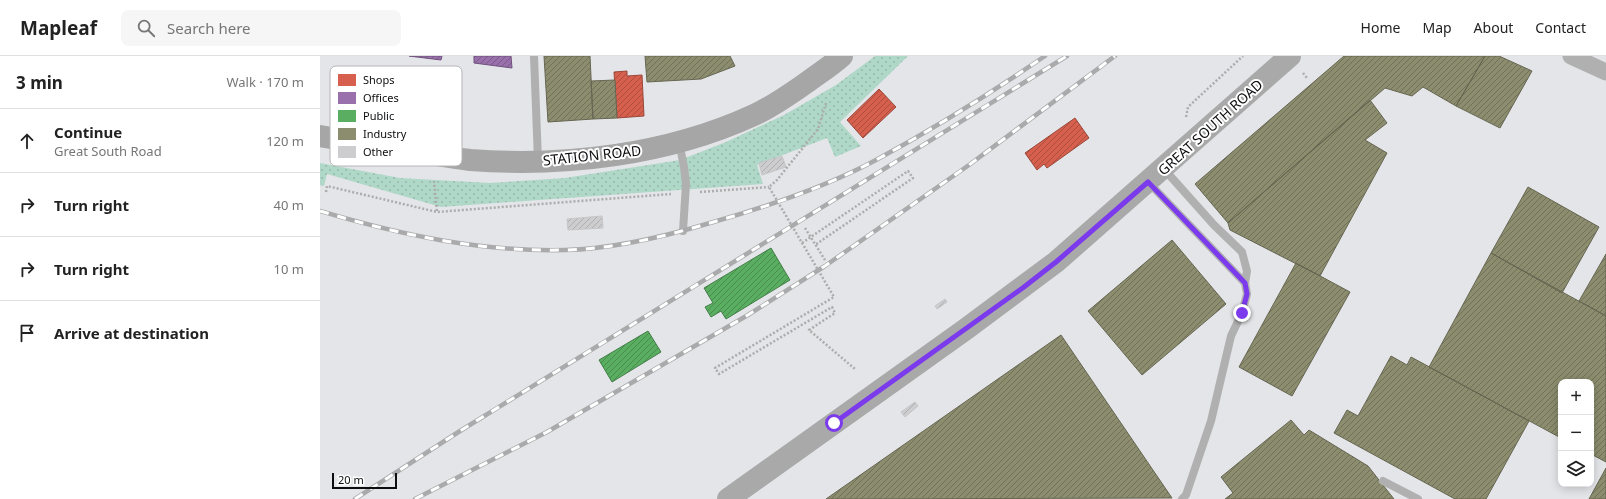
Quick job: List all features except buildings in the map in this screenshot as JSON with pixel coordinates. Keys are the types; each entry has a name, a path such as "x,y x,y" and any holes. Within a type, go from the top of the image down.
{"main road":[{"name":"STATION ROAD","path":"462,159 538,161 575,160 679,142 720,129 755,114 795,90 835,63 842,56"},
{"name":"GREAT SOUTH ROAD","path":"728,499 1024,287 1056,262 1290,56"},
{"name":"STATION ROAD","path":"320,136 330,138"}],"street":[{"path":"1571,56 1606,72"}],"lane":[{"path":"534,56 538,161"},
{"path":"679,142 686,184 683,231"},
{"path":"1155,175 1214,225 1242,252 1247,271 1245,283 1247,294 1242,313 1231,336 1211,421 1186,495 1182,499"},
{"path":"1155,175 1245,283"},
{"path":"1382,481 1418,499"}],"path":[{"path":"1187,113 1188,107 1243,56"},
{"path":"698,192 769,187 777,180 818,129 826,103"},
{"path":"802,243 908,171 913,178 815,245"},
{"path":"434,181 437,212"},
{"path":"326,192 327,186 437,212 674,194"},
{"path":"769,187 834,296 715,368 719,374 832,308 835,313 809,330 855,369"},
{"path":"805,228 825,260"}],"green space":[{"path":"875,56 908,56 840,122 861,146 835,157 827,138 757,165 763,184 441,207 327,174 324,186 320,185 320,163 400,178 490,183 565,178 680,160 726,142 784,115 836,85"}],"railway":[{"path":"320,211 380,228 472,245 534,250 583,249 620,245 692,228 752,210 794,196 836,179 876,160 941,123 1045,56"},
{"path":"355,499 460,431 1067,56"},
{"path":"415,499 547,432 748,315 825,266 969,165 1115,56"}],"route":[{"path":"834,423 1024,287 1056,262 1148,182 1202,240 1245,283 1247,294 1242,313"}]}
